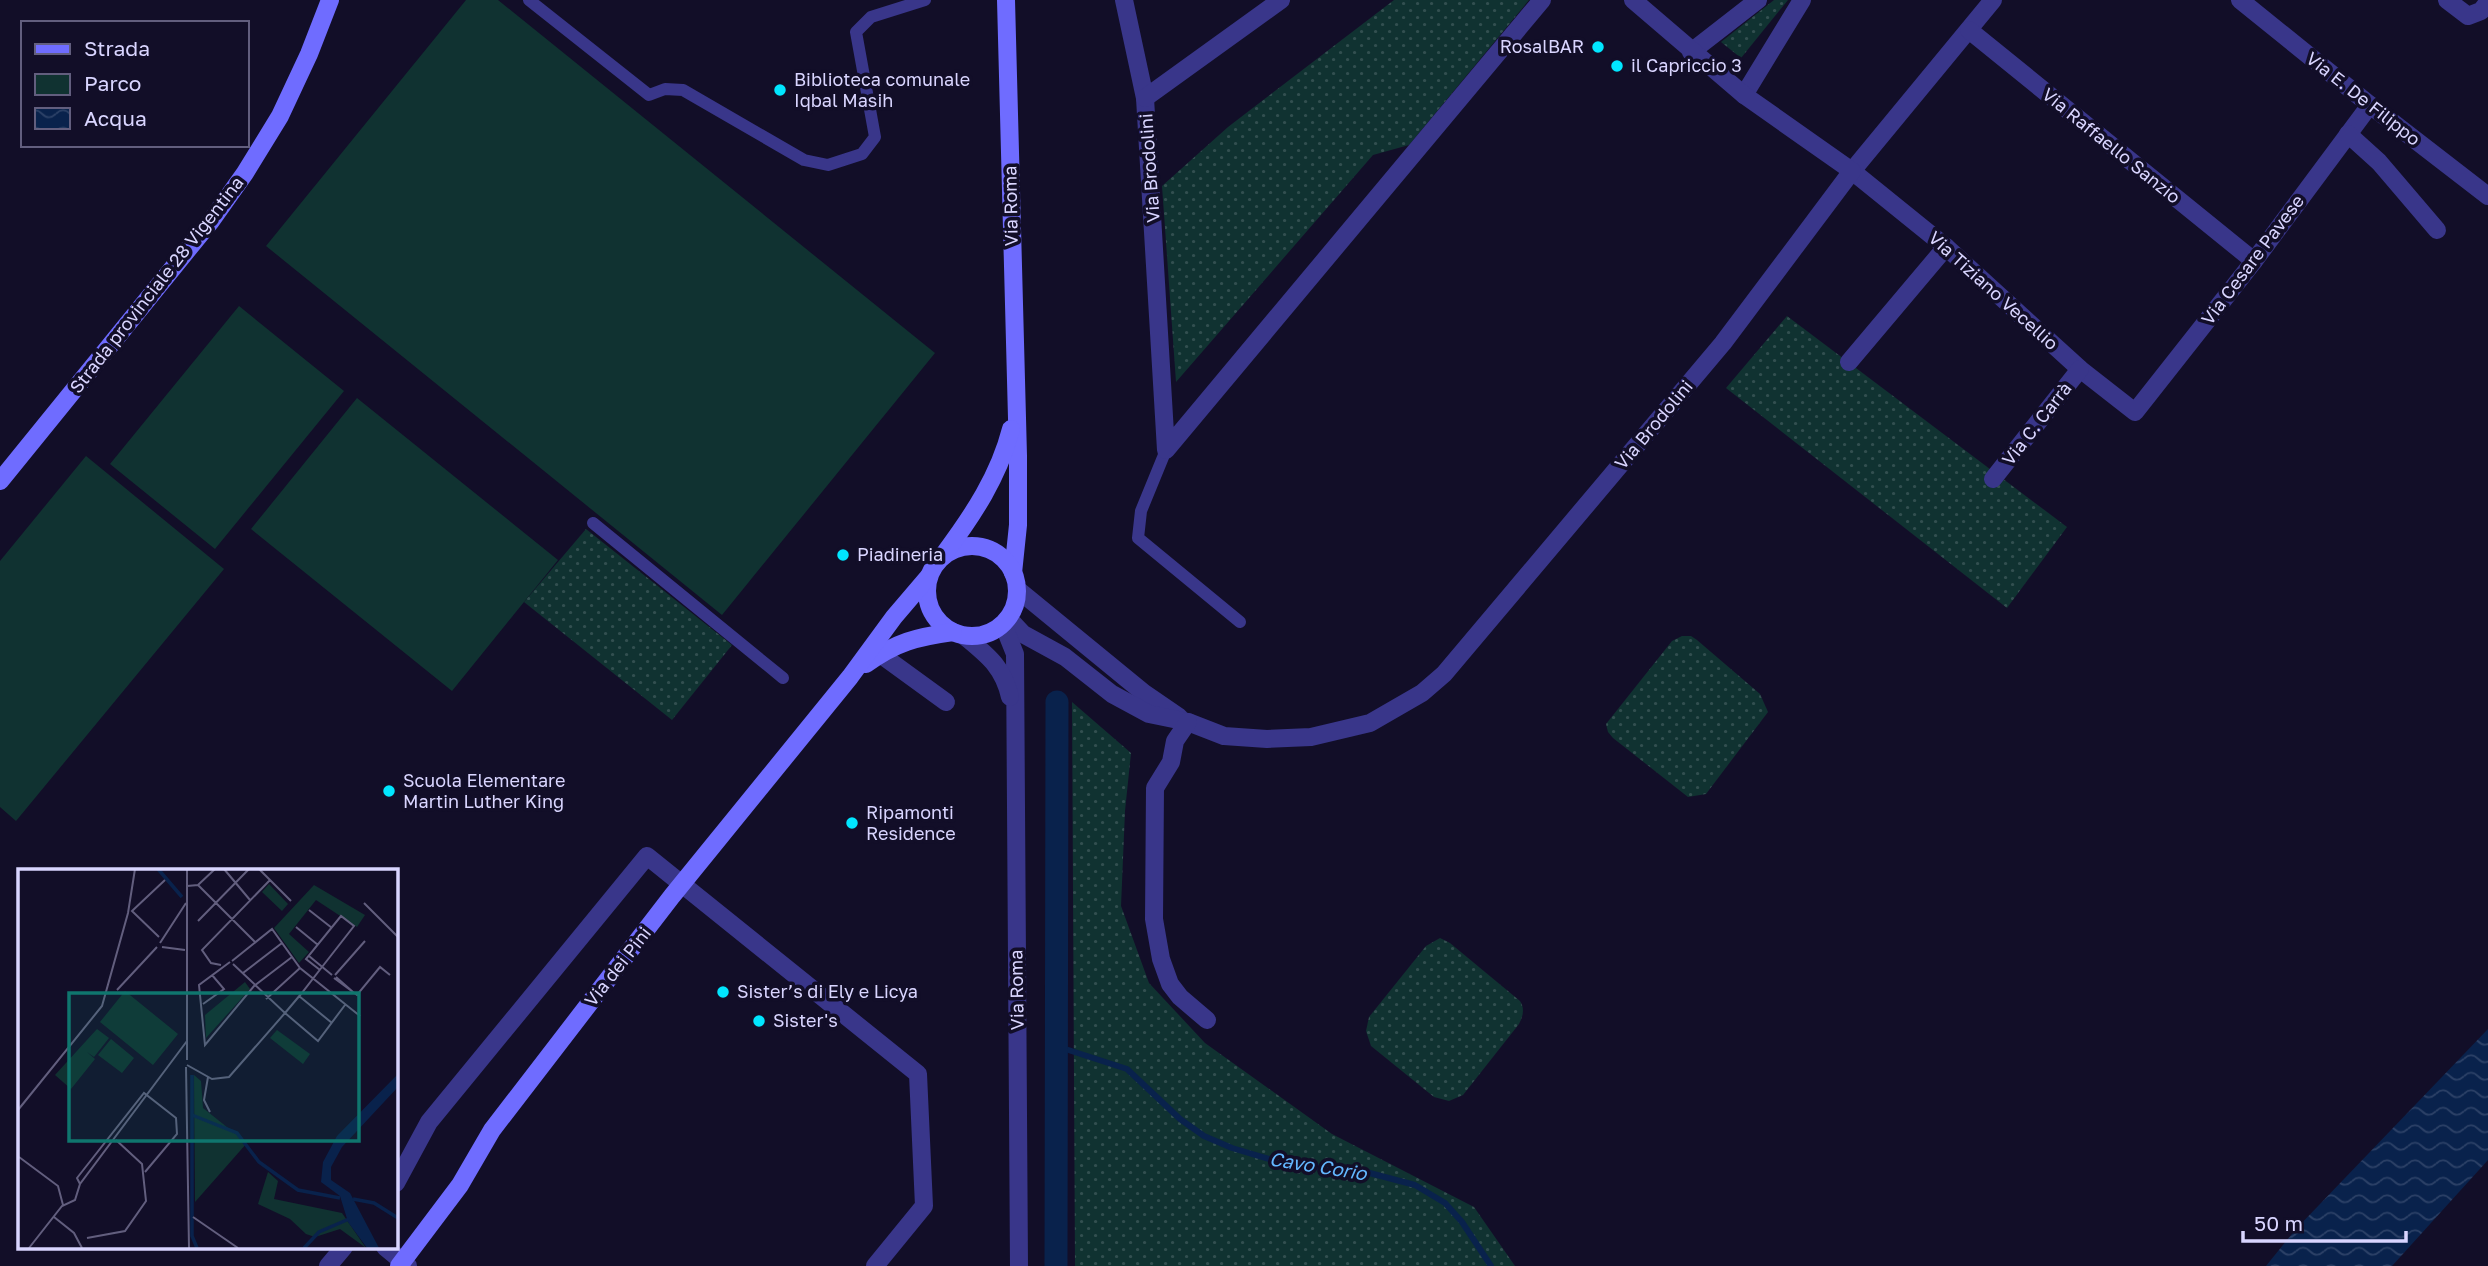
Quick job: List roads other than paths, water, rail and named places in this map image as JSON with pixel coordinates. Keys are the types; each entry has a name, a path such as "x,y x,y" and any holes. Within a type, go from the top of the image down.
{"street":[{"name":"Strada provinciale 28 Vigentina","path":"0,481 203,232 245,173 280,116 330,0"},
{"name":"Via Roma","path":"1006,0 1018,525 1015,581"},
{"name":"Via Brodolini","path":"1124,0 1145,98 1166,450"},
{"path":"1145,98 1280,0"},
{"path":"1166,450 1542,0"},
{"path":"1633,0 1691,52 1744,94 1852,171"},
{"path":"1691,52 1758,0"},
{"path":"1744,94 1802,0"},
{"name":"Via Brodolini","path":"1005,621 1065,657 1112,694 1149,714 1188,722 1224,736 1267,739 1311,737 1370,723 1422,693 1444,674 1723,343 1852,171 1993,0"},
{"name":"Via E. De Filippo","path":"2240,0 2488,196"},
{"path":"2447,0 2468,16 2485,7"},
{"name":"Via Raffaello Sanzio","path":"1969,30 2254,261"},
{"name":"Via Cesare Pavese","path":"2135,412 2254,261 2370,105"},
{"path":"2348,134 2379,162 2437,230"},
{"name":"Via Tiziano Vecellio","path":"1852,171 1947,247 2080,369 2135,412"},
{"path":"1849,362 1947,247"},
{"name":"Via C. Carrà","path":"1993,479 2080,369"},
{"name":"Via Roma","path":"934,569 974,513 1004,456 1015,412"},
{"path":"970,546 988,548 1003,558 1015,581 1015,605 1005,621 991,632 978,636 958,634 942,625 928,602 927,589 934,569 952,550 970,546"},
{"name":"Via dei Pini","path":"403,1264 460,1185 492,1130 682,883 934,569"},
{"name":"Via Brodolini","path":"1015,581 1144,693 1188,722"},
{"name":"Via Roma","path":"1005,621 1015,654 1019,1266"},
{"name":"Via Roma","path":"958,634 994,661 1007,681 1014,714"},
{"name":"Via dei Pini","path":"850,677 887,649 914,638 958,634"},
{"path":"880,654 946,702"},
{"path":"1188,722 1175,741 1171,762 1155,788 1154,919 1161,959 1170,984 1180,997 1208,1020"},
{"path":"397,1180 429,1122 647,856 918,1074 924,1206 875,1266"},
{"path":"328,1266 343,1248"},
{"path":"387,1248 403,1264"}],"lane":[{"path":"529,0 649,95 664,89 683,90 804,160 828,165 862,154 875,137 856,32 871,17 925,0"},
{"path":"1166,450 1141,510 1138,538 1240,622"},
{"path":"593,523 783,678"}],"water":[{"path":"2488,1029 2488,1160 2392,1266 2266,1266 2296,1229"}],"waterway":[{"path":"1056,1266 1057,702"},
{"name":"Cavo Corio","path":"1056,1046 1127,1069 1180,1119 1204,1136 1232,1148 1272,1160 1362,1171 1415,1185 1445,1203 1462,1222 1491,1266"}],"place":[{"name":"RosalBAR","path":"1598,47"},
{"name":"il Capriccio 3","path":"1617,66"},
{"name":"Biblioteca comunale Iqbal Masih","path":"780,90"},
{"name":"Piadineria","path":"843,555"},
{"name":"Scuola Elementare Martin Luther King","path":"389,791"},
{"name":"Ripamonti Residence","path":"852,823"},
{"name":"Sister’s di Ely e Licya","path":"723,992"},
{"name":"Sister's","path":"759,1021"}]}
